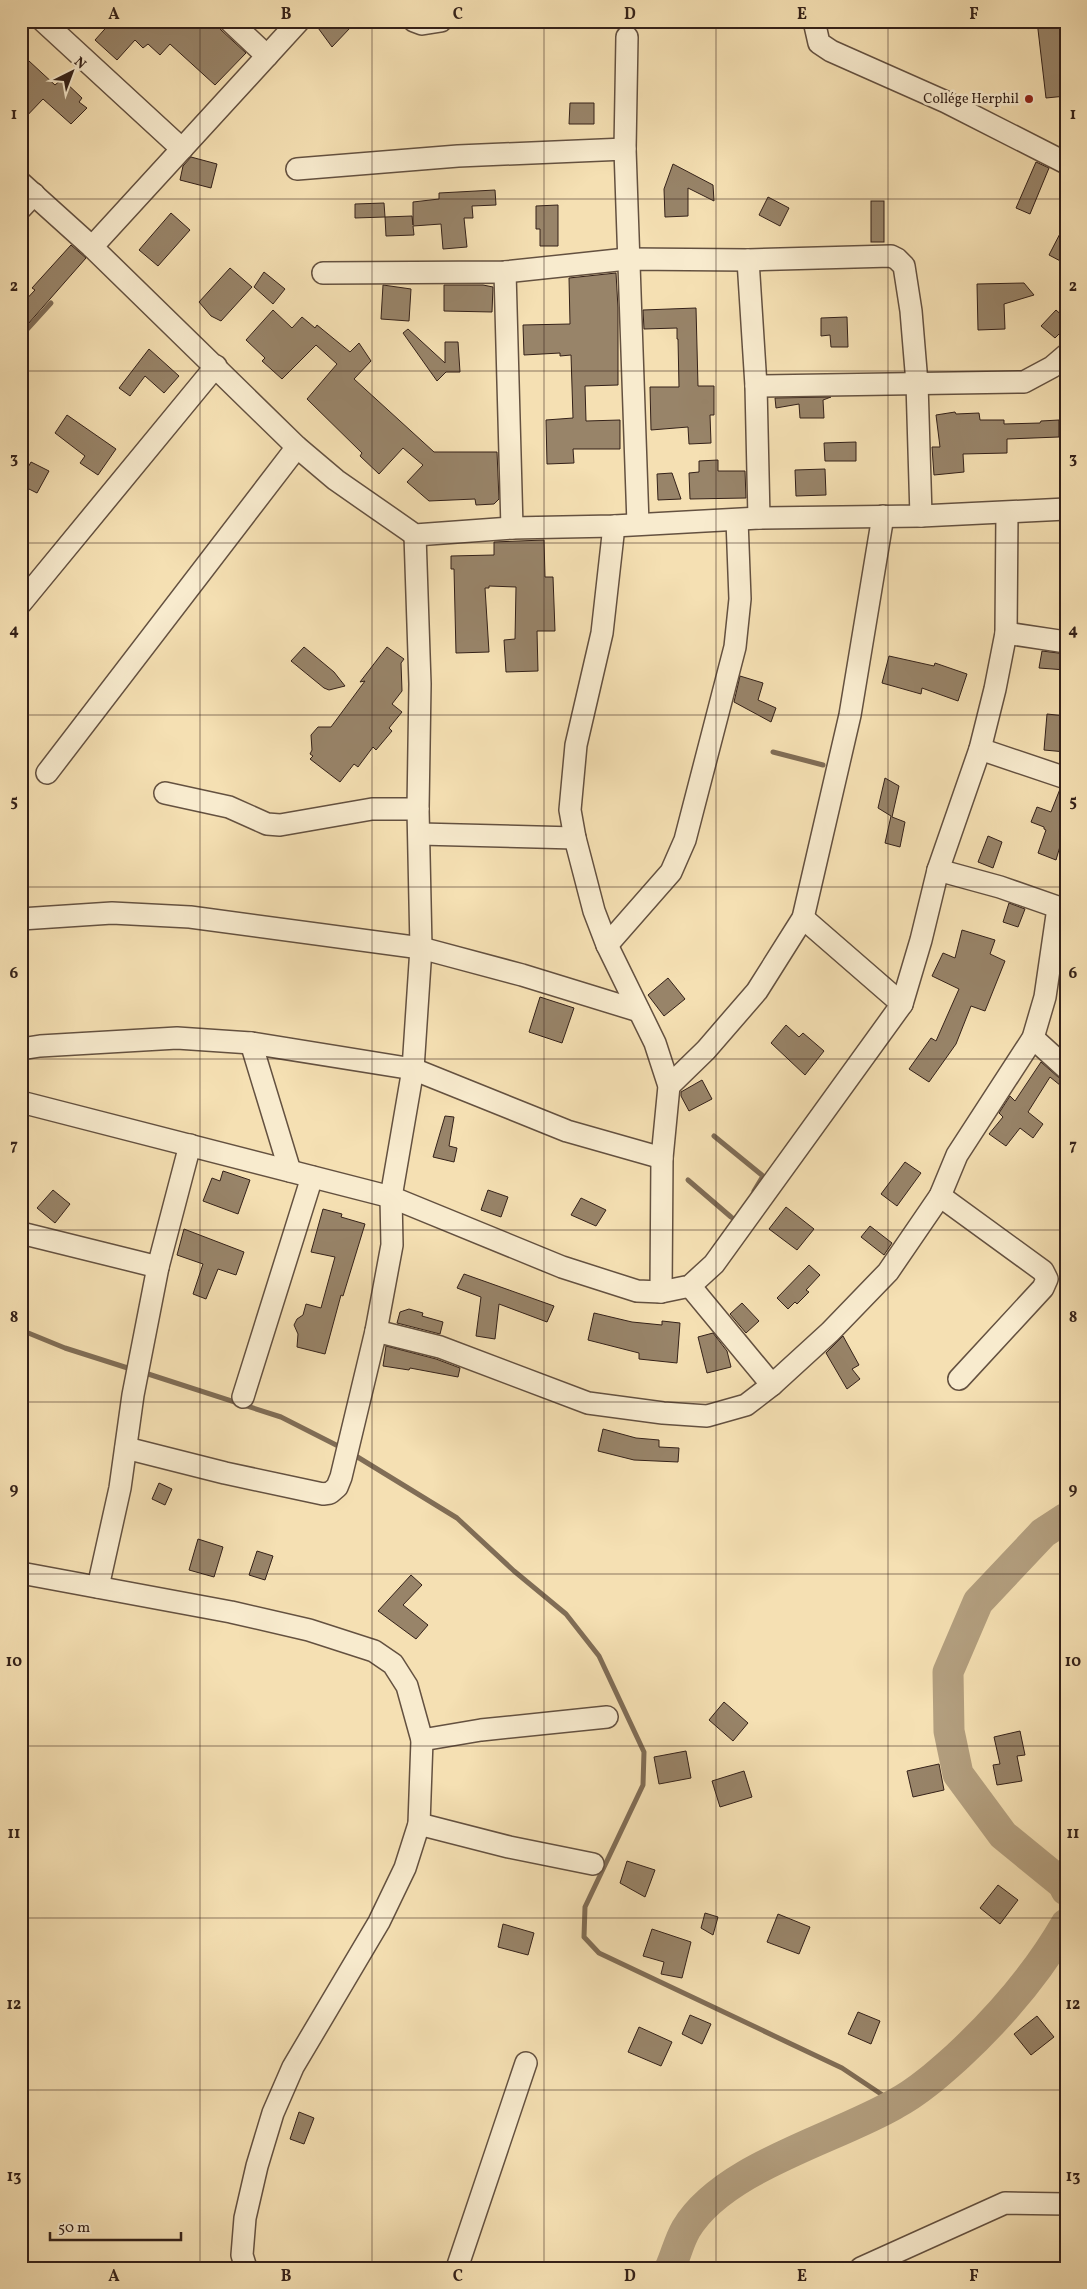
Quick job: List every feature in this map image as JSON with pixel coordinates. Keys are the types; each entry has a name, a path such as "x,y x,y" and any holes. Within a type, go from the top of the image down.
{"street":[{"path":"44,21 182,149"},
{"path":"230,21 267,56"},
{"path":"92,247 299,21"},
{"path":"414,21 422,24 441,21"},
{"path":"814,21 819,43 831,51 946,102 1066,163"},
{"path":"627,37 625,149 627,259 638,524"},
{"path":"297,169 458,156 625,149"},
{"path":"26,195 92,247 297,447 336,480 415,535 512,528 614,526 759,518 921,516 1066,509"},
{"path":"323,274 505,272 627,259 748,260 890,256 897,259 904,266 911,311 917,383 921,516"},
{"path":"748,260 756,386 759,518"},
{"path":"505,272 512,528"},
{"path":"756,386 1024,382 1052,367 1066,355"},
{"path":"21,603 216,366"},
{"path":"47,773 297,447"},
{"path":"21,1102 391,1197 562,1267 638,1292 661,1292 690,1286 714,1264 902,1004 922,940 938,870 980,748 995,689 1006,633 1007,513"},
{"path":"669,1086 706,1050 757,991 803,918 850,715 883,516"},
{"path":"607,945 671,872 685,840 734,647 740,599 738,520"},
{"path":"614,526 602,633 576,745 570,810 575,838 594,910 607,945 655,1043 669,1086 662,1158 661,1292"},
{"path":"126,1448 225,1474 330,1494 337,1487 341,1477 376,1331 392,1245 391,1197 413,1070 421,948 418,809 420,684 415,535"},
{"path":"1006,633 1066,642"},
{"path":"980,748 1066,778"},
{"path":"165,793 229,807 267,824 280,825 372,809 418,809"},
{"path":"420,834 575,838"},
{"path":"376,1331 440,1347 588,1402 663,1413 707,1416 746,1406 772,1386 830,1332 888,1272 940,1196 957,1154 1033,1038 1045,997 1062,909 938,870"},
{"path":"21,919 112,913 190,917 421,948 522,975 639,1011"},
{"path":"803,918 902,1004"},
{"path":"21,1049 40,1046 177,1038 251,1043 413,1070 567,1131 662,1158"},
{"path":"1033,1038 1066,1068"},
{"path":"251,1043 290,1171"},
{"path":"98,1587 120,1488 133,1395 158,1266 190,1145"},
{"path":"243,1397 312,1177"},
{"path":"940,1196 1043,1271 1047,1279 1043,1288 959,1378"},
{"path":"21,1233 158,1266"},
{"path":"690,1286 772,1386"},
{"path":"21,1573 241,1614 309,1630 374,1651 393,1664 407,1686 422,1740 419,1824 405,1868 379,1922 293,2067 274,2113 257,2166 245,2218 242,2256 246,2268"},
{"path":"422,1740 481,1730 607,1717"},
{"path":"419,1824 509,1847 593,1864"},
{"path":"457,2268 526,2063"},
{"path":"861,2268 1005,2203 1066,2204"}],"building":[{"path":"112,21 215,21 221,30 246,53 215,85 170,44 160,55 148,44 143,48 135,40 117,60 95,40"},
{"path":"313,21 345,21 350,28 332,47"},
{"path":"1037,21 1061,21 1066,59 1066,96 1046,98"},
{"path":"29,61 55,85 62,79 82,98 79,102 87,108 71,124 43,99 21,122 21,69"},
{"path":"570,103 594,103 594,124 569,124"},
{"path":"191,157 217,164 211,188 180,180 183,166"},
{"path":"1036,162 1049,168 1030,214 1016,208"},
{"path":"673,164 713,185 714,201 688,188 688,216 665,217 664,189"},
{"path":"495,190 496,205 472,206 473,218 464,218 467,247 443,249 441,224 413,226 414,235 386,236 385,217 412,216 413,225 413,202 439,199 439,193"},
{"path":"768,197 789,208 780,226 759,215"},
{"path":"871,201 884,201 884,242 871,242"},
{"path":"384,203 385,217 355,218 355,204"},
{"path":"558,205 558,246 540,246 540,229 536,229 536,206"},
{"path":"171,213 190,230 158,266 139,250"},
{"path":"1066,222 1066,264 1049,255"},
{"path":"71,245 86,258 21,332 21,305 35,290 32,288"},
{"path":"230,268 252,287 221,321 211,316 199,302"},
{"path":"264,272 285,289 273,304 254,287"},
{"path":"616,273 618,385 585,386 586,421 620,420 620,449 573,449 574,463 547,464 546,420 573,418 571,355 560,356 560,353 524,355 523,325 570,324 569,278"},
{"path":"1024,283 1034,295 1004,304 1005,329 978,330 977,284"},
{"path":"383,285 411,289 409,321 381,319"},
{"path":"444,285 483,285 493,287 492,312 444,311"},
{"path":"696,308 698,386 714,386 714,415 710,415 711,443 689,444 688,427 651,430 650,387 679,387 678,339 677,328 644,329 643,310"},
{"path":"273,310 292,328 302,317 315,328 317,325 350,352 359,343 371,361 354,379 434,452 497,452 499,499 494,504 476,505 475,499 429,501 407,482 423,465 403,448 379,474 360,456 362,453 307,399 337,364 316,345 282,379 262,361 265,358 246,340"},
{"path":"1056,310 1066,319 1066,327 1055,338 1041,326"},
{"path":"847,317 848,347 831,347 830,335 821,336 821,318"},
{"path":"408,329 445,363 445,342 458,342 460,372 446,372 437,381 403,333"},
{"path":"149,349 179,376 164,393 145,376 130,396 119,388"},
{"path":"831,397 823,400 824,418 800,418 799,404 776,408 775,398"},
{"path":"955,412 956,414 979,413 980,420 1004,420 1004,424 1040,423 1041,421 1059,420 1059,437 1007,439 1007,453 963,454 964,472 934,475 932,447 940,447 936,415"},
{"path":"67,415 116,449 98,475 80,463 85,456 55,433"},
{"path":"856,442 856,461 825,461 824,443"},
{"path":"718,460 718,471 745,471 746,498 690,499 689,473 699,472 699,461"},
{"path":"31,462 49,471 37,493 21,485 21,480"},
{"path":"825,469 826,495 796,496 795,470"},
{"path":"672,473 681,499 658,500 657,474"},
{"path":"544,540 545,577 553,577 555,631 537,631 538,671 506,672 504,640 515,639 516,587 489,586 489,588 485,588 489,652 456,653 454,569 451,569 451,556 494,555 494,542"},
{"path":"304,647 334,672 345,686 329,690 324,688 291,661"},
{"path":"387,647 404,659 401,663 402,691 392,704 402,712 389,728 392,731 376,750 373,747 358,767 354,764 340,782 310,759 313,756 310,754 312,750 311,735 318,727 331,727 365,681 360,682"},
{"path":"1042,651 1066,654 1066,670 1039,668"},
{"path":"889,656 934,666 935,663 967,674 958,701 922,688 921,694 882,683"},
{"path":"740,676 763,683 758,700 776,708 771,722 734,702"},
{"path":"1047,714 1066,716 1066,752 1044,750"},
{"path":"885,778 899,786 892,817 905,822 900,847 885,843 891,816 878,808"},
{"path":"1060,789 1066,790 1066,826 1056,860 1038,853 1046,830 1044,827 1031,822 1037,807 1051,812"},
{"path":"988,836 1002,842 993,868 978,862"},
{"path":"1009,903 1025,909 1018,927 1003,922"},
{"path":"962,930 995,940 990,954 1005,961 985,1011 971,1006 956,1044 929,1082 909,1069 931,1038 936,1041 959,989 932,976 943,953 955,958"},
{"path":"668,978 685,999 664,1016 648,995"},
{"path":"540,997 574,1008 562,1043 529,1032"},
{"path":"786,1025 799,1037 803,1033 824,1051 805,1075 771,1043"},
{"path":"1041,1062 1058,1077 1066,1080 1066,1090 1050,1077 1028,1112 1043,1124 1033,1138 1020,1128 1006,1146 989,1134 1003,1117 999,1113 1010,1096 1015,1101"},
{"path":"702,1080 712,1099 689,1111 681,1096 681,1092"},
{"path":"445,1116 454,1117 449,1146 457,1148 454,1162 433,1157"},
{"path":"905,1162 921,1173 897,1206 881,1194"},
{"path":"223,1171 250,1180 238,1214 203,1201 212,1178 220,1181"},
{"path":"53,1190 70,1204 55,1223 37,1208"},
{"path":"488,1190 508,1197 501,1217 481,1210"},
{"path":"581,1198 606,1210 596,1226 571,1215"},
{"path":"786,1207 814,1229 797,1250 769,1229"},
{"path":"323,1209 342,1214 341,1217 365,1224 343,1296 341,1295 325,1354 297,1347 298,1334 294,1325 297,1319 303,1315 306,1304 321,1308 335,1257 311,1252"},
{"path":"870,1226 892,1243 884,1255 861,1237"},
{"path":"184,1229 244,1252 236,1275 218,1269 206,1299 193,1294 203,1264 177,1255"},
{"path":"809,1265 820,1275 806,1290 809,1292 797,1304 795,1302 788,1309 777,1298"},
{"path":"464,1274 554,1306 547,1322 499,1304 495,1339 476,1336 481,1297 457,1288"},
{"path":"742,1303 759,1321 746,1333 730,1314"},
{"path":"409,1309 423,1313 422,1316 443,1322 440,1334 397,1323 400,1312"},
{"path":"594,1313 632,1322 662,1325 662,1321 680,1323 677,1363 639,1359 639,1353 588,1340"},
{"path":"713,1333 727,1351 731,1367 707,1373 698,1337"},
{"path":"843,1336 859,1365 852,1369 860,1379 847,1389 826,1353"},
{"path":"386,1346 436,1359 460,1368 458,1377 410,1368 409,1370 383,1366"},
{"path":"603,1429 636,1438 659,1440 659,1447 679,1448 678,1462 634,1460 598,1451"},
{"path":"159,1483 172,1489 165,1505 152,1499"},
{"path":"198,1539 223,1547 214,1577 189,1570"},
{"path":"257,1551 273,1556 265,1580 249,1575"},
{"path":"411,1575 422,1585 403,1605 428,1625 416,1639 378,1611"},
{"path":"724,1702 748,1723 733,1741 709,1720"},
{"path":"1020,1731 1025,1755 1017,1756 1022,1781 997,1785 993,1765 1000,1764 994,1737"},
{"path":"686,1751 691,1778 659,1784 654,1757"},
{"path":"939,1764 944,1790 913,1797 907,1771"},
{"path":"744,1771 752,1797 720,1807 712,1781"},
{"path":"627,1861 655,1870 645,1897 620,1883"},
{"path":"998,1885 1018,1900 1000,1924 980,1908"},
{"path":"705,1913 718,1917 713,1935 701,1928"},
{"path":"778,1914 810,1927 799,1954 767,1942"},
{"path":"503,1924 534,1933 528,1955 498,1947"},
{"path":"652,1929 691,1942 682,1978 661,1974 664,1962 643,1956"},
{"path":"858,2012 880,2021 871,2044 848,2034"},
{"path":"690,2015 711,2024 702,2044 682,2034"},
{"path":"1037,2016 1054,2037 1031,2055 1014,2034"},
{"path":"639,2027 672,2042 661,2066 628,2052"},
{"path":"299,2112 314,2118 304,2144 290,2139"}],"waterway":[{"path":"21,336 51,303"},
{"path":"773,752 823,765"},
{"path":"714,1136 763,1176 754,1191"},
{"path":"688,1180 731,1217 734,1219 737,1217"},
{"path":"21,1330 65,1348 134,1370"},
{"path":"142,1372 281,1417 344,1449"},
{"path":"351,1453 457,1518 514,1571 566,1614 599,1656 644,1752 643,1785 585,1907 584,1937 599,1953 842,2068 896,2104"},
{"path":"1066,1518 1043,1533 978,1602 948,1672 949,1731 958,1774 1003,1835 1063,1884 1066,1890"},
{"path":"670,2268 686,2229 703,2207 726,2188 782,2156 870,2117 904,2099 958,2056 989,2026 1017,1994 1043,1960 1066,1924"}],"place":[{"name":"Collége Herphil","path":"1029,99"}]}
